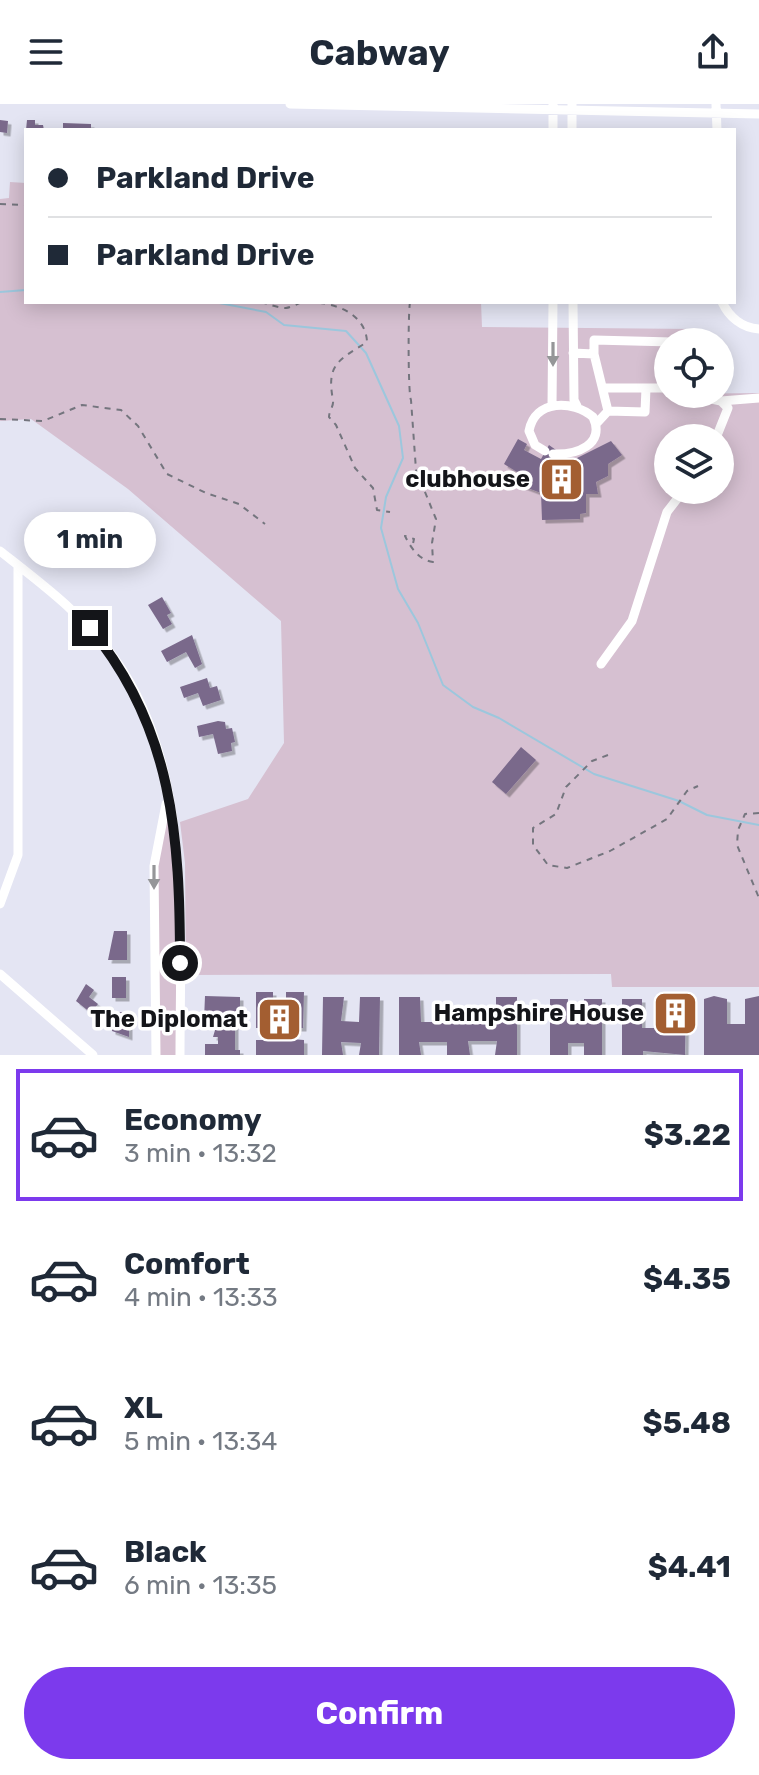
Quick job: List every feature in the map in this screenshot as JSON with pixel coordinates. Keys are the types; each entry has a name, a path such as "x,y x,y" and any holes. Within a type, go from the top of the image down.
{"street":[{"path":"290,104 716,109 759,114"},
{"path":"553,107 553,128"},
{"path":"552,406 553,304"},
{"path":"573,304 577,406"},
{"path":"723,304 728,313 747,328 759,329"},
{"path":"553,321 573,321"},
{"path":"608,411 594,354 594,340 654,342"},
{"path":"573,353 594,354"},
{"path":"603,388 654,388"},
{"path":"596,424 608,411 645,412 646,388"},
{"path":"734,400 759,398"},
{"path":"552,406 577,406 593,417 596,424 595,438 584,449 549,453 535,445 529,431 535,416 552,406"},
{"path":"601,664 632,621 667,512 673,504"},
{"path":"0,551 71,609 130,682 155,742 179,870 180,1055"},
{"path":"0,904 18,855 18,566"},
{"path":"156,1055 154,866 167,800"},
{"path":"0,974 93,1055"}],"path":[{"path":"0,204 24,205"},
{"path":"269,304 285,308 299,304"},
{"path":"318,304 342,308 362,323 368,339 331,372 328,384 334,405 329,417 336,425 355,468 373,488 380,510 390,512"},
{"path":"410,304 408,341 411,359 407,391 411,400 416,470 424,495 435,511 433,562 423,560 412,548"},
{"path":"0,419 43,421 67,409 90,404 121,410 138,426 167,474 206,493 239,504 265,524"},
{"path":"608,755 589,766 566,787 556,814 533,828 530,834 533,845 548,865 567,868 610,851 667,819 687,791 698,786"},
{"path":"759,813 745,814 738,830 737,845 759,898"}],"shaded area":[{"path":"10,182 24,183 24,304 481,304 482,327 654,329 654,408 734,408 734,393 759,393 759,987 612,987 611,974 186,975 185,863 180,822 248,799 284,743 281,621 128,489 31,419 0,421 0,199 9,198"},
{"path":"167,800 174,828 180,1055 156,1055 154,866"}],"building":[{"path":"0,120 8,121 7,133 0,132"},
{"path":"27,120 35,120 35,125 43,125 44,128 26,128"},
{"path":"63,123 91,124 91,128 63,128"},
{"name":"clubhouse","path":"518,439 527,444 524,450 541,459 549,445 556,450 548,463 567,463 611,441 622,455 608,464 608,476 596,482 598,494 586,494 586,513 580,514 580,519 542,520 541,493 517,484 522,475 504,464"},
{"path":"162,597 171,613 167,615 172,624 163,629 148,605"},
{"path":"192,635 202,664 195,668 186,652 167,662 161,651"},
{"path":"207,678 210,688 217,686 221,700 203,706 198,693 184,698 180,687"},
{"path":"225,722 226,729 232,728 235,742 231,743 232,751 218,754 213,734 199,737 197,726"},
{"path":"521,747 536,760 506,794 492,782"},
{"path":"114,931 127,931 127,960 108,960"},
{"path":"112,977 126,977 126,998 112,998"},
{"path":"86,984 94,990 89,997 98,1004 91,1013 76,1001"},
{"name":"The Diplomat","path":"256,992 273,992 273,1009 286,1010 286,992 304,992 303,1028 291,1028 291,1039 304,1040 304,1055 256,1055 256,1040 268,1040 269,1028 256,1028"},
{"path":"205,996 240,997 240,1014 235,1014 235,1050 240,1050 240,1055 205,1055 205,1044 218,1044 218,1037 213,1037 218,1020 204,1020"},
{"path":"714,996 727,999 727,1024 745,1024 745,999 759,996 759,1055 704,1055 704,999"},
{"path":"323,997 344,997 341,1021 359,1022 360,997 380,997 379,1055 359,1055 361,1043 341,1042 343,1055 322,1055"},
{"path":"399,997 420,997 421,1022 496,1022 496,997 517,997 517,1055 495,1055 497,1041 468,1041 470,1055 447,1055 447,1042 419,1042 421,1055 399,1055"},
{"path":"550,999 568,999 567,1022 584,1022 584,999 602,999 602,1055 584,1055 584,1043 568,1043 568,1055 550,1055"},
{"name":"Hampshire House","path":"622,999 642,999 642,1028 665,1028 665,999 686,999 685,1055 643,1051 643,1055 622,1055"},
{"path":"119,1012 129,1012 129,1037 112,1031 112,1016 119,1016"}],"waterway":[{"path":"0,292 24,290"},
{"path":"224,304 266,312 284,325 346,331 366,353 399,426 403,458 386,497 381,528 398,589 418,623 443,685 473,707 499,718 594,774 679,801 707,815 759,825"}],"place":[{"name":"clubhouse","path":"561,479"},
{"name":"Hampshire House","path":"675,1013"},
{"name":"The Diplomat","path":"279,1019"}],"route":[{"path":"90,628 130,682 163,769 178,854 180,963"}]}
